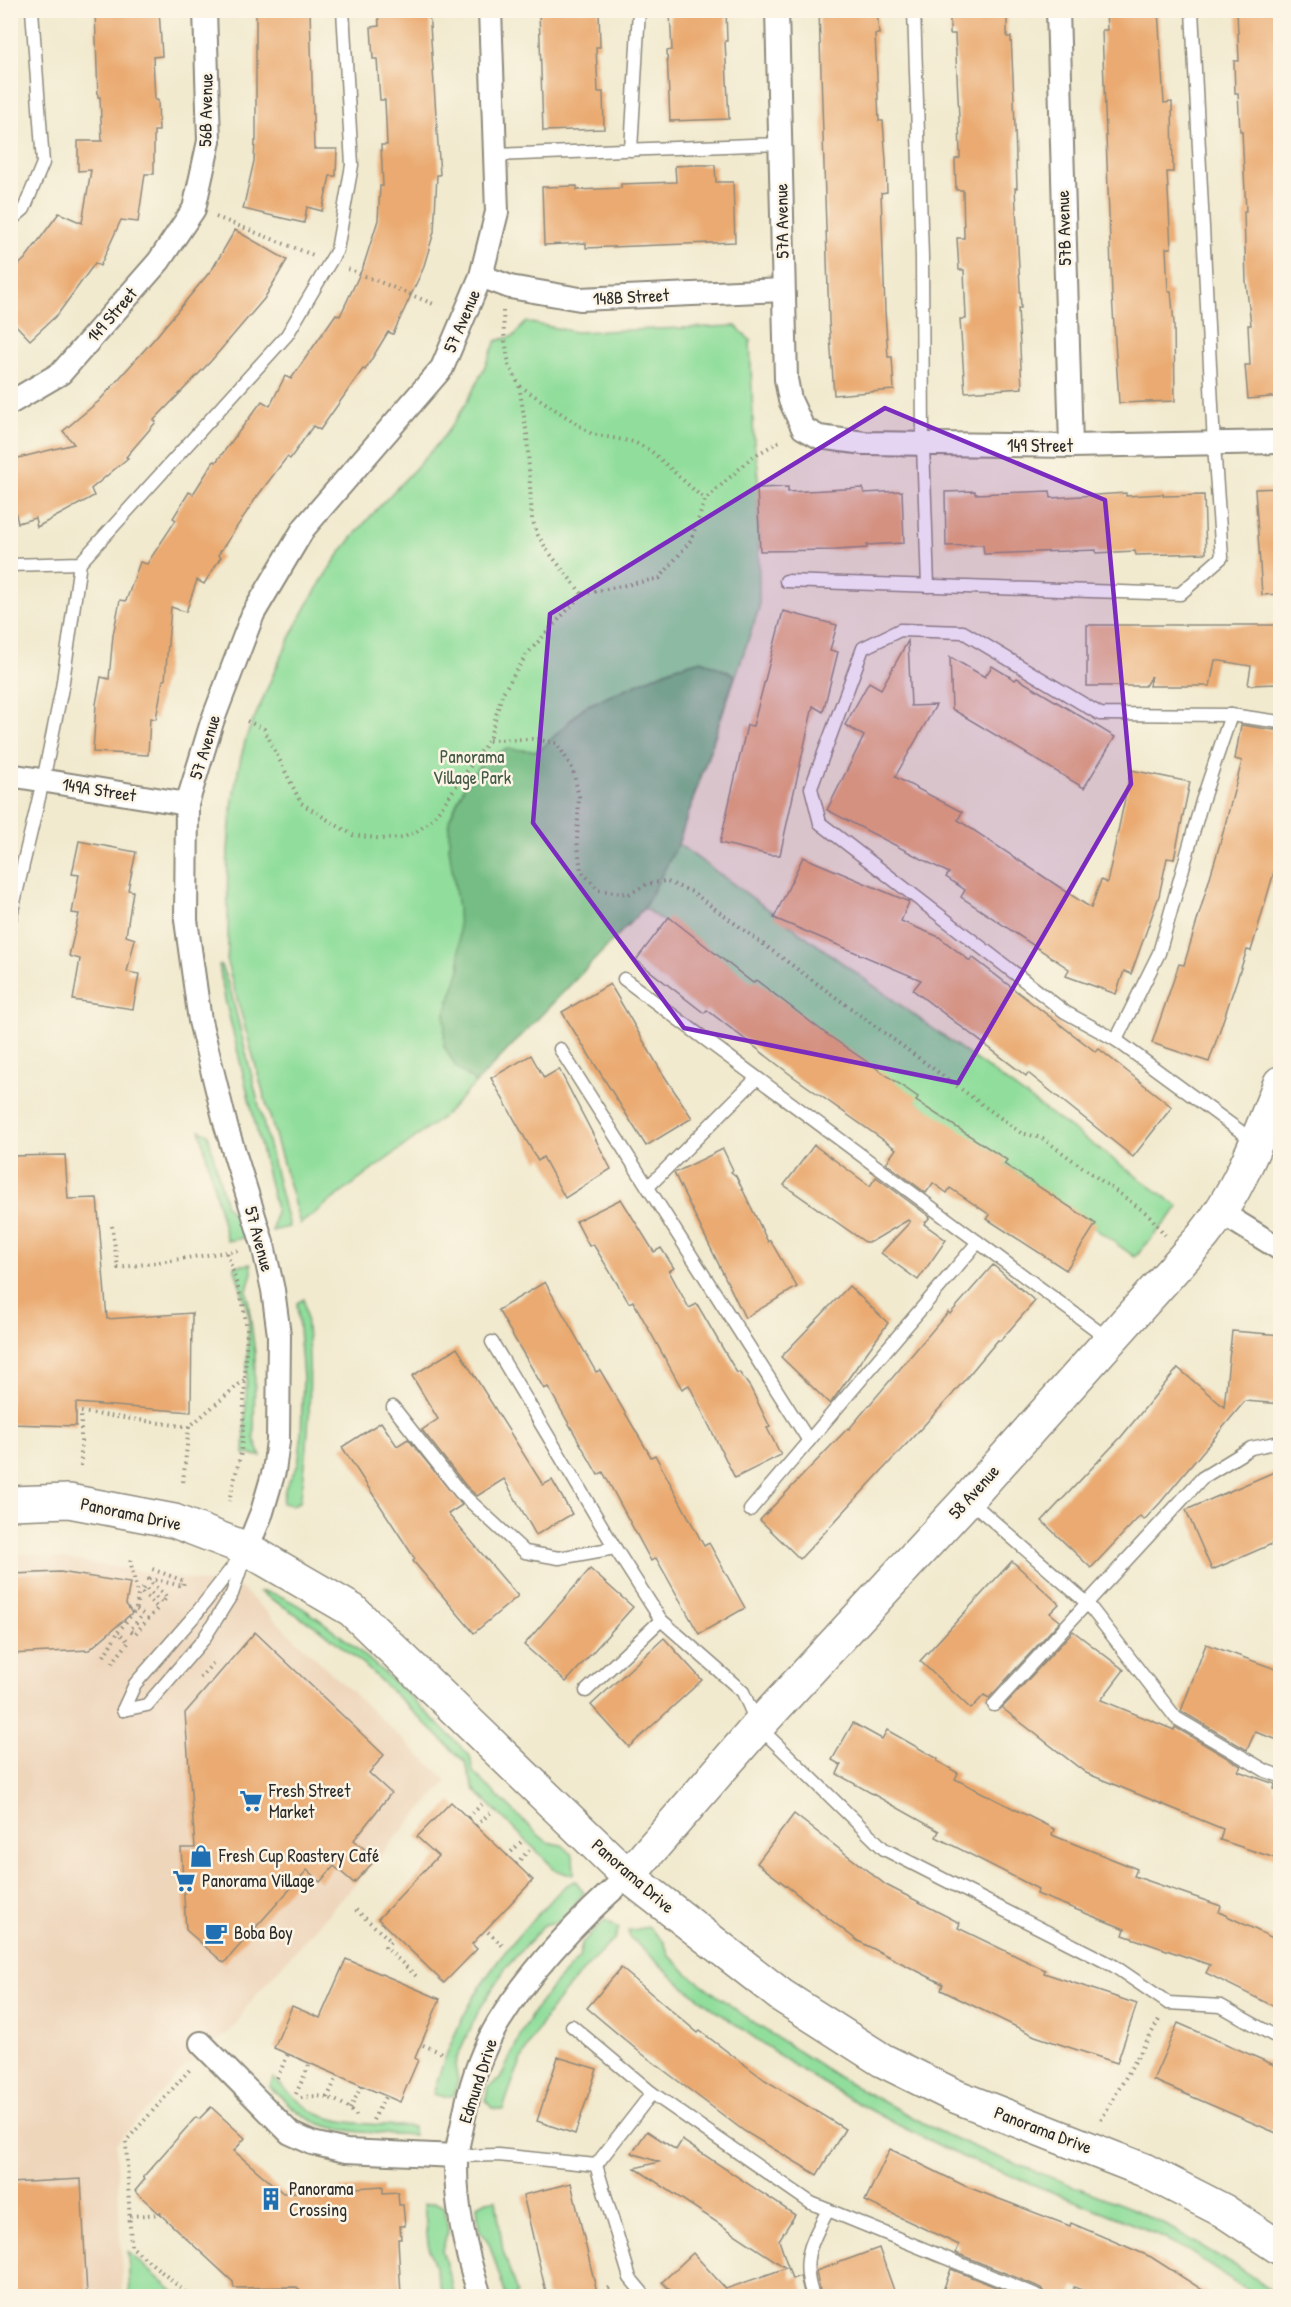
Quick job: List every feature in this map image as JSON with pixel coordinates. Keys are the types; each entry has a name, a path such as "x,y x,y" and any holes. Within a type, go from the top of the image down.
{"street":[{"name":"56B Avenue","path":"195,209 209,141 205,10"},
{"name":"57 Avenue","path":"247,1549 262,1512 274,1472 278,1441 279,1335 273,1290 263,1245 226,1126 200,1021 186,920 187,804 212,722 253,614 304,528 442,368 462,316 481,276 497,212 490,10"},
{"name":"57A Avenue","path":"777,10 786,379 795,416 793,433"},
{"name":"57B Avenue","path":"1058,10 1071,446"},
{"name":"149 Street","path":"10,403 61,373 159,261 195,209"},
{"name":"148B Street","path":"481,276 510,287 580,299 783,290"},
{"name":"149 Street","path":"793,433 864,443 923,445 1214,445 1281,442"},
{"name":"149A Street","path":"10,775 187,804"},
{"name":"58 Avenue","path":"628,1876 758,1726 968,1499 1182,1262 1222,1213 1281,1083"},
{"path":"1222,1213 1281,1249"},
{"name":"Panorama Drive","path":"10,1503 69,1501 174,1521 247,1549 352,1610 628,1876 782,1996 882,2060 955,2096 1144,2170 1224,2211 1281,2248"},
{"name":"Edmund Drive","path":"480,2296 467,2258 461,2229 456,2156 466,2107 479,2065 498,2024 539,1967 598,1904 628,1876"},
{"path":"201,2043 290,2133 312,2143 346,2151 456,2156"}],"lane":[{"path":"10,221 24,209 43,164 32,10"},
{"path":"10,919 43,781 62,688 80,563 287,335 337,250 352,165 343,10"},
{"path":"631,150 639,10"},
{"path":"914,10 922,257 923,445 928,586"},
{"path":"786,581 1180,594 1222,557 1214,445 1192,10"},
{"path":"495,155 780,144"},
{"path":"10,565 80,563"},
{"path":"1256,1142 1116,1040 1065,1012 820,823 811,788 863,648 900,630 963,632 1100,714 1231,715 1281,722"},
{"path":"1116,1040 1159,953 1202,801 1231,715"},
{"path":"624,979 1111,1341"},
{"path":"560,1049 809,1441"},
{"path":"648,1187 757,1078"},
{"path":"750,1510 978,1242"},
{"path":"492,1342 615,1548 661,1620 743,1692 758,1726 884,1849 1114,1966 1168,2002 1221,2006 1281,2039"},
{"path":"393,1407 460,1491 525,1552 559,1558 615,1548"},
{"path":"994,1705 1202,1478 1251,1448 1281,1442"},
{"path":"968,1499 1087,1603 1176,1718 1266,1772 1281,1776"},
{"path":"247,1549 232,1594 204,1640 147,1705 123,1710 135,1683 195,1615 247,1549"},
{"path":"586,1691 661,1620"},
{"path":"572,2025 652,2093 811,2203 1039,2296"},
{"path":"596,2165 652,2093"},
{"path":"456,2156 498,2155 596,2165"},
{"path":"596,2165 630,2278 645,2296"},
{"path":"813,2296 807,2275 806,2259 811,2242 828,2210"}],"path":[{"path":"216,217 319,258"},
{"path":"339,265 436,305"},
{"path":"503,308 509,365 519,385 529,451 532,519 547,550 582,594"},
{"path":"519,385 592,434 634,442 651,451 705,500"},
{"path":"247,721 264,729 302,803 353,835 402,838 416,832 429,822 489,740 502,694 527,654 582,594 660,578 691,540 705,500 751,458 793,433"},
{"path":"489,740 532,739 557,743 573,770 579,797 577,840 581,871 599,890 629,894 647,884 665,881 693,892 1021,1133 1042,1138 1149,1215 1165,1236"},
{"path":"112,1226 118,1268 227,1253 246,1316 240,1453 229,1501"},
{"path":"183,1482 189,1427 244,1380"},
{"path":"81,1466 81,1412 189,1427"},
{"path":"104,1656 118,1632 136,1609 138,1597 130,1560"},
{"path":"136,1609 143,1614 130,1630 135,1634 158,1608 141,1592 144,1587 162,1603 168,1597 146,1578 183,1586 184,1581 152,1569 151,1565"},
{"path":"112,1663 129,1642 118,1632"},
{"path":"468,1818 482,1804"},
{"path":"476,1826 491,1812"},
{"path":"507,1856 521,1842"},
{"path":"516,1864 529,1850"},
{"path":"356,1910 391,1941 385,1947 416,1976"},
{"path":"489,1932 504,1947"},
{"path":"1085,2146 1130,2073 1168,2002"},
{"path":"423,2045 442,2053"},
{"path":"277,2078 288,2054"},
{"path":"310,2063 298,2096 327,2098 345,2105 359,2119"},
{"path":"190,2296 131,2246 126,2141 194,2066"},
{"path":"327,2098 338,2075"},
{"path":"350,2109 362,2085"},
{"path":"373,2120 386,2095"},
{"path":"130,2216 162,2214"},
{"path":"599,2296 616,2283"}],"highlighted area":[{"path":"885,408 1105,500 1131,784 958,1083 684,1028 533,823 550,614"}],"shaded area":[{"name":"Panorama Village","path":"34,1554 241,1588 447,1781 269,1980 247,2006 236,2026 185,2067 116,2144 123,2296 11,2296 11,1555"}],"green space":[{"name":"Panorama Village Park","path":"526,322 576,332 736,326 750,340 754,443 758,467 759,608 678,844 1179,1207 1135,1257 644,908 444,1116 300,1224 227,963 229,836 242,751 250,727 288,643 325,575 359,529 435,447 454,423 470,397 496,341 514,336"},
{"path":"701,660 735,675 678,844 644,908 476,1083 456,1067 444,1046 445,1013 460,970 458,909 449,848 449,820 465,785 486,758 507,749 539,751 584,707 673,668"},
{"path":"219,965 221,965 231,992 289,1227 272,1231 276,1210 225,999"},
{"path":"200,1130 208,1134 226,1206 240,1221 244,1238 227,1241"},
{"path":"251,1264 252,1272 247,1290 255,1354 254,1438 261,1456 244,1454 249,1315 234,1266"},
{"path":"304,1299 309,1350 310,1401 307,1451 300,1502 292,1505 282,1503 286,1486 298,1465 301,1441 303,1377 297,1303"},
{"path":"260,1592 280,1596 306,1611 369,1659 470,1756 473,1772 535,1832 547,1842 562,1845 573,1855 574,1874 556,1870 474,1789 465,1762 363,1664 320,1629"},
{"path":"576,1881 584,1893 560,1921 544,1925 505,1969 479,2010 456,2060 458,2080 454,2095 445,2097 433,2094 452,2041 476,1993 525,1928 555,1896 567,1885"},
{"path":"605,1920 619,1928 615,1938 577,1978 547,2016 523,2058 503,2110 492,2108 485,2100 489,2087 500,2079 533,2013 550,1989 579,1958 582,1943"},
{"path":"648,1927 664,1942 669,1955 688,1974 757,2025 848,2083 940,2132 1128,2207 1164,2224 1242,2270 1279,2296 1256,2296 1187,2250 1141,2227 963,2157 843,2095 795,2066 682,1985 630,1937 628,1931"},
{"path":"273,2078 316,2113 350,2122 413,2127 413,2135 351,2131 315,2122 297,2111 270,2087"},
{"path":"496,2200 503,2251 517,2293 515,2296 506,2296 489,2243 479,2229 477,2205 484,2201"},
{"path":"435,2203 445,2207 448,2232 442,2250 455,2296 443,2296 428,2243 424,2204"},
{"path":"128,2252 179,2296 130,2296"}],"building":[{"path":"95,10 159,10 162,56 153,57 159,131 154,131 154,174 145,174 138,222 121,220 100,266 95,263 58,314 30,340 10,319 10,273 25,259 59,213 82,223 91,170 78,171 78,141 102,141"},
{"path":"256,10 310,10 314,149 337,149 336,176 330,176 322,211 307,207 304,223 243,209 256,141"},
{"path":"378,10 429,10 440,175 437,175 434,232 423,269 393,334 388,332 365,370 363,369 320,430 313,426 290,459 287,457 256,498 218,555 221,557 204,584 197,580 186,612 171,607 165,680 163,680 156,719 150,718 148,755 93,752 96,704 101,677 109,679 113,635 120,600 126,601 140,562 147,564 176,520 173,518 189,492 193,494 214,461 216,462 262,401 270,406 285,376 291,379 336,314 340,316 363,267 378,220 380,186 383,186 381,145 387,145 385,100 380,100 377,59 373,59 371,27 379,26"},
{"path":"539,10 599,10 600,47 596,47 598,92 603,92 604,129 543,131"},
{"path":"726,10 727,41 725,41 729,119 670,121 667,51 672,50 670,13"},
{"path":"819,10 877,10 879,34 875,34 879,121 883,121 887,192 881,193 885,311 888,357 892,357 894,390 834,395 829,321"},
{"path":"950,10 1007,10 1007,37 1011,37 1014,99 1022,388 965,392 960,319 966,319 964,270 959,270 957,238 964,238 963,190 956,190 955,159 960,158 959,118 955,34 950,34"},
{"path":"1106,10 1158,10 1164,103 1172,102 1173,172 1167,172 1171,248 1166,248 1168,291 1171,291 1174,323 1175,401 1119,403 1112,295 1102,30 1107,30"},
{"path":"1237,10 1281,10 1281,396 1248,399 1245,365 1250,365 1248,325 1251,325 1246,282 1244,212 1246,212 1242,131 1240,131 1238,93 1235,93 1234,61 1239,61"},
{"path":"715,165 716,182 733,182 735,242 586,248 586,243 544,245 542,187 577,186 577,190 621,188 621,184 676,182 675,166"},
{"path":"235,230 287,260 264,299 211,361 154,420 156,422 126,457 128,458 91,489 94,496 37,527 35,518 18,523 10,491 10,460 74,444 63,431 99,401 155,338 213,268"},
{"path":"788,487 788,492 863,488 864,493 902,491 904,543 836,550 760,551 757,488"},
{"path":"1281,488 1281,594 1262,595 1255,489"},
{"path":"975,491 975,494 1050,491 1051,498 1126,493 1126,496 1204,495 1206,553 1136,555 1135,551 1096,553 1096,550 984,554 983,545 946,546 945,492"},
{"path":"783,611 837,625 830,650 838,652 823,712 813,706 780,855 770,855 720,843 747,725 753,726"},
{"path":"1087,625 1281,625 1281,684 1248,685 1251,666 1215,660 1210,686 1149,686 1151,676 1145,686 1087,686"},
{"path":"908,641 911,706 936,705 895,777 962,812 958,820 1091,908 1101,880 1107,883 1131,770 1190,782 1174,859 1167,858 1159,896 1131,974 1124,971 1116,994 1066,976 1069,969 961,897 965,890 946,877 949,873 827,810 864,736 845,725 869,682 881,689"},
{"path":"950,657 985,677 992,666 1015,680 1017,678 1115,737 1084,788 952,709"},
{"path":"1241,725 1281,731 1281,848 1251,951 1247,950 1209,1062 1152,1043 1179,964 1184,965 1221,840 1242,761 1235,759"},
{"path":"79,841 136,852 128,890 133,891 126,936 135,939 127,972 139,974 133,1009 73,1000 80,959 69,956 79,914 72,913 79,875 72,874"},
{"path":"803,857 909,902 901,921 939,937 970,961 972,957 1096,1052 1099,1049 1172,1107 1133,1157 1028,1073 1026,1076 913,990 921,980 774,918"},
{"path":"669,917 753,983 756,980 825,1033 918,1097 916,1101 1007,1160 1004,1164 1096,1224 1066,1270 987,1219 990,1215 950,1188 947,1193 933,1183 926,1193 886,1163 896,1149 791,1075 707,1010 704,1013 636,960"},
{"path":"610,984 661,1071 692,1118 646,1146 562,1012"},
{"path":"531,1055 544,1078 559,1069 611,1169 565,1198 543,1157 538,1161 491,1078"},
{"path":"814,1145 870,1186 876,1177 930,1217 924,1224 946,1240 918,1280 881,1253 910,1222 908,1220 871,1242 865,1242 784,1185"},
{"path":"723,1149 733,1170 731,1172 736,1176 768,1242 770,1240 797,1287 745,1318 674,1173"},
{"path":"65,1155 68,1199 97,1198 107,1319 192,1313 191,1412 76,1403 76,1426 10,1424 10,1156"},
{"path":"621,1199 654,1252 661,1248 674,1268 669,1271 689,1308 697,1304 737,1373 739,1372 750,1387 781,1455 735,1478 689,1385 682,1389 633,1301 629,1303 593,1244 589,1246 576,1221"},
{"path":"993,1265 1035,1301 1000,1341 998,1340 952,1395 800,1559 760,1520 849,1429 948,1312 950,1314"},
{"path":"545,1282 596,1372 600,1370 651,1457 655,1455 704,1546 709,1543 745,1608 699,1634 656,1558 651,1561 603,1472 598,1475 548,1387 544,1389 498,1310"},
{"path":"849,1286 888,1323 830,1404 781,1357"},
{"path":"1232,1331 1281,1335 1281,1404 1245,1401 1160,1503 1144,1520 1140,1516 1091,1568 1042,1521 1121,1437 1178,1368 1224,1407"},
{"path":"457,1348 543,1485 552,1480 572,1514 536,1535 504,1479 477,1496 466,1486 422,1430 438,1419 412,1376"},
{"path":"381,1422 397,1446 408,1439 462,1505 448,1514 518,1596 474,1633 413,1561 415,1559 342,1447"},
{"path":"1281,1469 1281,1540 1212,1570 1186,1510"},
{"path":"1012,1561 1059,1604 1050,1613 1060,1621 989,1698 984,1695 971,1709 920,1661"},
{"path":"590,1569 633,1607 566,1682 524,1645"},
{"path":"60,1572 130,1583 126,1604 132,1613 89,1650 10,1654 10,1600 15,1600 13,1574"},
{"path":"1073,1631 1124,1670 1101,1700 1174,1730 1175,1727 1241,1766 1238,1771 1275,1784 1274,1789 1281,1791 1281,1860 1220,1840 1223,1829 1086,1773 1002,1708"},
{"path":"255,1632 384,1755 369,1773 391,1793 354,1840 376,1859 354,1883 334,1866 320,1882 307,1870 224,1963 186,1930 181,1848 195,1848 185,1713"},
{"path":"664,1638 702,1680 629,1747 591,1705"},
{"path":"1206,1644 1281,1671 1281,1741 1255,1732 1247,1750 1181,1711"},
{"path":"853,1723 882,1739 887,1730 958,1773 955,1779 1054,1829 1052,1835 1137,1869 1134,1876 1221,1906 1219,1912 1281,1942 1281,2010 1206,1973 1210,1965 1123,1935 1125,1929 1037,1894 1038,1889 936,1837 939,1831 837,1774 841,1765 832,1760"},
{"path":"451,1802 533,1880 472,1944 477,1949 444,1983 378,1919 438,1856 417,1837"},
{"path":"794,1814 886,1885 960,1923 958,1928 1045,1970 1044,1973 1137,2004 1117,2063 1035,2036 941,1990 943,1984 858,1941 757,1863"},
{"path":"346,1959 440,1999 415,2058 418,2060 400,2102 274,2048 292,2006 320,2018"},
{"path":"621,1968 698,2033 700,2031 765,2080 845,2129 817,2175 744,2131 637,2050 587,2008"},
{"path":"1178,2023 1281,2068 1281,2135 1153,2080"},
{"path":"558,2057 597,2069 575,2134 537,2121"},
{"name":"Panorama Crossing","path":"211,2107 245,2138 234,2151 283,2193 383,2186 383,2193 398,2192 399,2205 403,2205 405,2226 400,2226 401,2239 398,2239 401,2296 306,2296 296,2287 234,2288 233,2282 135,2191 145,2179 143,2177 196,2117 199,2119"},
{"path":"647,2131 676,2150 682,2140 795,2215 779,2240 792,2279 800,2276 805,2296 676,2296 662,2282 693,2253 726,2289 786,2268 635,2168 659,2162 632,2153"},
{"path":"890,2149 965,2186 1070,2226 1071,2223 1151,2257 1212,2296 1097,2296 1074,2287 1072,2296 1047,2296 1042,2288 956,2253 959,2245 865,2201"},
{"path":"81,2179 87,2296 10,2296 10,2183"},
{"path":"571,2183 597,2293 581,2296 547,2296 523,2195"},
{"path":"879,2248 896,2296 821,2296 816,2271"},
{"path":"951,2269 1018,2296 941,2296"}],"place":[{"name":"Fresh Street Market","path":"251,1801"},
{"name":"Fresh Cup Roastery Café","path":"201,1856"},
{"name":"Panorama Village","path":"184,1881"},
{"name":"Boba Boy","path":"216,1933"},
{"name":"Panorama Crossing","path":"271,2199"}]}
